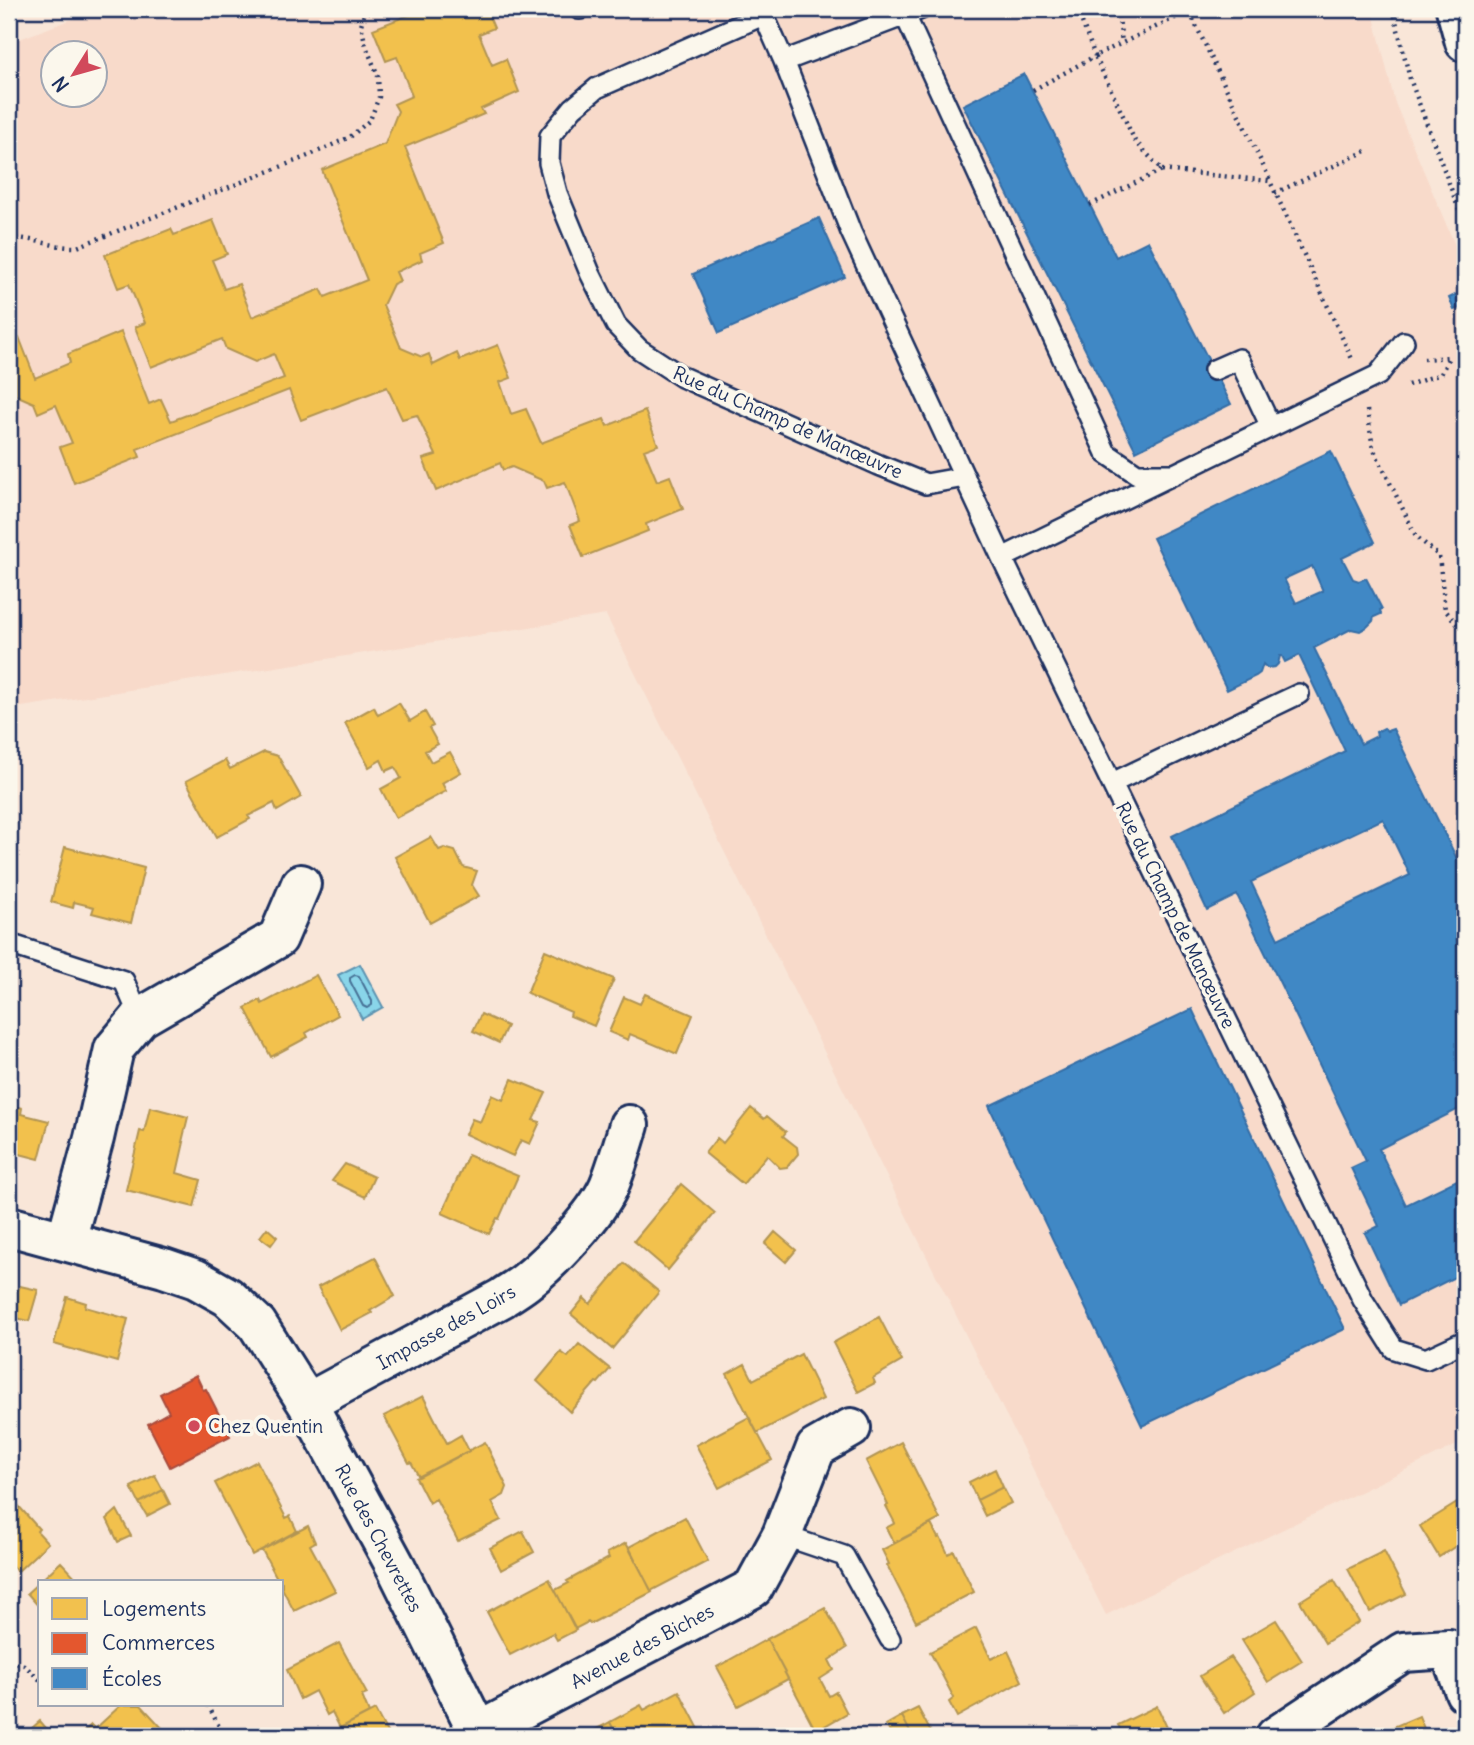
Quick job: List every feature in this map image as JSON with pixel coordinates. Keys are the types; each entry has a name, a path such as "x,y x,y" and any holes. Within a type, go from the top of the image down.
{"street":[{"path":"1456,9 1465,41"},
{"path":"66,1241 94,1138 114,1049 139,1018 278,938 301,884"},
{"name":"Impasse des Loirs","path":"307,1403 502,1298 529,1280 589,1217 608,1188 629,1125"},
{"name":"Rue des Chevrettes","path":"9,1226 196,1279 228,1297 257,1324 307,1403 396,1567 479,1734"},
{"name":"Avenue des Biches","path":"479,1734 753,1588 782,1535 816,1448 851,1428"},
{"path":"1276,1736 1403,1652 1449,1649 1465,1692"}],"lane":[{"name":"Rue du Champ de Manœuvre","path":"965,477 926,484 682,377 639,349 616,326 590,273 557,193 549,163 550,136 573,108 597,88 762,12 784,61 850,232 965,477 1002,558 1363,1300 1394,1349 1426,1359 1465,1341"},
{"path":"784,61 913,12 1106,453 1137,474 1175,474"},
{"path":"1002,558 1378,375 1404,342"},
{"path":"1213,370 1240,359 1271,427"},
{"path":"1112,783 1299,694"},
{"path":"9,944 124,981 139,1018"},
{"path":"782,1535 844,1556 890,1639"}],"path":[{"path":"9,238 32,240 62,248 76,247 350,137 370,120 379,97 378,76 361,25 364,14 374,9"},
{"path":"1077,9 1095,56 1135,141 1162,170"},
{"path":"1118,9 1122,43"},
{"path":"1033,90 1095,56 1181,15 1214,9"},
{"path":"1393,9 1410,79 1465,226"},
{"path":"1190,13 1353,362"},
{"path":"1275,193 1366,151"},
{"path":"1090,205 1162,170 1270,181"},
{"path":"1366,406 1373,448 1416,536 1439,556 1445,610 1465,633"},
{"path":"9,1662 24,1665 38,1678"},
{"path":"209,1706 224,1736"}],"shaded area":[{"path":"99,9 1372,9 1395,103 1465,269 1465,1441 1106,1615 606,615 9,709 9,43"}],"water":[{"path":"360,964 383,1007 362,1019 338,975"}],"building: Logements":[{"path":"424,9 486,9 494,28 479,34 492,65 506,59 519,92 481,109 484,114 405,147 444,243 420,253 422,260 396,272 400,281 393,284 383,305 401,348 422,357 429,354 433,365 457,353 460,360 498,345 511,378 500,382 511,414 526,409 541,443 604,419 607,426 645,411 658,445 644,450 657,481 670,476 683,509 646,524 648,531 583,557 570,525 580,521 565,482 547,488 544,481 512,467 503,470 500,463 436,491 423,459 436,455 417,415 402,419 387,387 301,420 289,390 137,449 140,457 74,483 60,447 72,443 56,405 38,413 34,403 9,392 9,341 19,337 35,378 70,363 68,354 121,332 149,404 161,399 171,421 284,378 274,354 255,362 226,349 222,339 151,367 135,327 145,323 129,284 118,288 105,255 171,229 174,235 213,220 227,254 212,260 224,289 239,284 252,317 321,289 325,297 367,280 322,170 385,144 398,111 394,104 412,96 397,57 386,61 373,29"},
{"path":"399,703 410,721 425,712 433,726 429,728 438,744 425,751 431,762 450,752 461,772 442,783 446,791 396,818 381,789 401,778 395,767 386,771 381,760 369,767 345,723 374,707 378,715"},
{"path":"264,752 278,756 301,797 277,811 274,803 248,816 250,819 217,837 186,781 225,760 230,769"},
{"path":"431,837 439,850 444,848 455,851 463,867 477,871 472,885 479,896 430,923 395,857"},
{"path":"65,847 144,868 131,923 92,913 94,907 74,902 73,908 51,902"},
{"path":"545,950 614,979 594,1026 570,1016 571,1012 527,993"},
{"path":"316,975 338,1015 306,1033 308,1037 271,1057 245,1008 260,1000 262,1004"},
{"path":"645,994 693,1015 677,1054 630,1034 628,1040 609,1032 624,997 640,1004"},
{"path":"481,1014 507,1026 499,1043 473,1031"},
{"path":"512,1079 546,1093 533,1120 540,1122 530,1144 521,1140 513,1156 465,1134 472,1119 480,1122 492,1095 503,1100"},
{"path":"9,1105 22,1108 21,1114 49,1121 39,1159 12,1152 11,1157 9,1156"},
{"path":"150,1107 188,1117 177,1173 201,1180 194,1207 126,1190 140,1131 144,1132"},
{"path":"751,1108 764,1119 767,1116 786,1132 783,1136 797,1147 798,1154 787,1167 780,1168 767,1155 743,1184 705,1153 717,1138 723,1143"},
{"path":"468,1155 518,1176 499,1219 497,1218 489,1234 442,1213"},
{"path":"345,1164 374,1177 365,1197 332,1181"},
{"path":"681,1184 715,1213 668,1270 634,1241"},
{"path":"267,1228 277,1237 271,1245 260,1237"},
{"path":"775,1232 796,1250 786,1262 765,1244"},
{"path":"375,1257 395,1296 370,1311 372,1313 340,1330 318,1287"},
{"path":"624,1263 659,1292 612,1349 571,1314 584,1298 590,1304"},
{"path":"20,1286 38,1290 29,1321 12,1317 9,1328 9,1288 18,1290"},
{"path":"67,1297 86,1303 85,1307 128,1319 117,1362 54,1344"},
{"path":"879,1317 902,1361 873,1378 875,1383 858,1392 833,1343"},
{"path":"579,1344 610,1369 570,1412 537,1381 561,1352 568,1357"},
{"path":"801,1354 823,1399 757,1433 727,1374 745,1364 753,1380"},
{"path":"423,1396 447,1443 461,1435 469,1451 419,1477 384,1416"},
{"path":"749,1417 772,1460 719,1488 696,1445"},
{"path":"485,1442 507,1487 504,1495 492,1502 501,1520 458,1541 436,1499 429,1503 416,1478"},
{"path":"901,1442 940,1519 894,1543 886,1528 895,1523 866,1461"},
{"path":"257,1461 286,1518 290,1516 297,1531 252,1555 215,1483"},
{"path":"995,1469 1003,1487 977,1500 969,1482"},
{"path":"155,1475 163,1490 139,1503 131,1487"},
{"path":"1003,1487 1011,1503 985,1516 977,1500"},
{"path":"163,1490 170,1504 147,1516 139,1503"},
{"path":"9,1495 48,1543 17,1572 9,1562"},
{"path":"1465,1498 1465,1540 1439,1557 1420,1526"},
{"path":"117,1510 131,1536 118,1542 107,1519"},
{"path":"685,1517 708,1561 651,1591 629,1547"},
{"path":"931,1524 948,1554 954,1551 974,1592 916,1622 882,1550"},
{"path":"308,1526 315,1542 310,1545 335,1591 294,1611 284,1592 284,1580 278,1580 262,1550"},
{"path":"523,1531 534,1552 501,1570 490,1548"},
{"path":"626,1543 652,1592 575,1629 555,1590 609,1558 607,1553"},
{"path":"1384,1551 1406,1594 1370,1612 1348,1569"},
{"path":"61,1562 78,1580 41,1580"},
{"path":"549,1579 576,1630 557,1640 553,1633 510,1655 487,1612"},
{"path":"1334,1580 1359,1622 1325,1643 1300,1601"},
{"path":"38,1583 38,1606 27,1593"},
{"path":"825,1608 847,1648 829,1660 834,1670 820,1679 829,1696 836,1692 847,1713 816,1731 767,1639"},
{"path":"1276,1620 1302,1661 1268,1682 1242,1640"},
{"path":"976,1628 991,1659 1008,1651 1022,1681 957,1717 949,1702 954,1698 930,1652"},
{"path":"767,1639 788,1679 738,1706 717,1667"},
{"path":"339,1643 367,1694 362,1696 369,1713 340,1728 332,1712 327,1715 315,1691 300,1699 287,1670"},
{"path":"1231,1657 1255,1692 1224,1713 1200,1676"},
{"path":"679,1691 700,1731 690,1736 617,1736 610,1722 641,1705 644,1710"},
{"path":"120,1706 142,1706 164,1730 157,1736 79,1736 91,1725 95,1729"},
{"path":"1157,1706 1171,1736 1124,1736 1118,1725"},
{"path":"918,1708 933,1736 912,1736 902,1716"},
{"path":"375,1710 389,1736 327,1735"},
{"path":"902,1716 912,1736 892,1736 886,1725"},
{"path":"1419,1716 1427,1736 1380,1736 1379,1733"},
{"path":"40,1721 53,1736 23,1736"},
{"path":"610,1722 617,1736 583,1736"}],"building: Commerces":[{"path":"196,1375 230,1436 170,1467 148,1424 169,1412 160,1394"}],"building: Écoles":[{"path":"1024,74 1116,257 1148,241 1231,404 1136,451 963,105"},
{"path":"819,218 845,277 719,333 693,274"},
{"path":"1465,290 1465,306 1454,310 1449,298"},
{"path":"1331,451 1375,542 1342,558 1353,579 1359,581 1366,578 1382,609 1381,614 1360,631 1351,629 1314,648 1361,744 1377,736 1376,732 1384,728 1387,731 1393,729 1457,859 1465,855 1465,1106 1379,1149 1406,1205 1465,1176 1465,1272 1399,1305 1365,1233 1379,1226 1351,1168 1366,1161 1294,1012 1237,895 1207,910 1172,836 1345,751 1299,655 1285,662 1280,656 1275,667 1267,668 1263,664 1256,676 1227,690 1153,538","holes":["1312,566 1323,591 1296,603 1284,579","1383,819 1410,875 1278,939 1251,882"]},
{"path":"1192,1009 1345,1329 1142,1426 989,1106"}],"place":[{"name":"Chez Quentin","path":"194,1426"}]}
